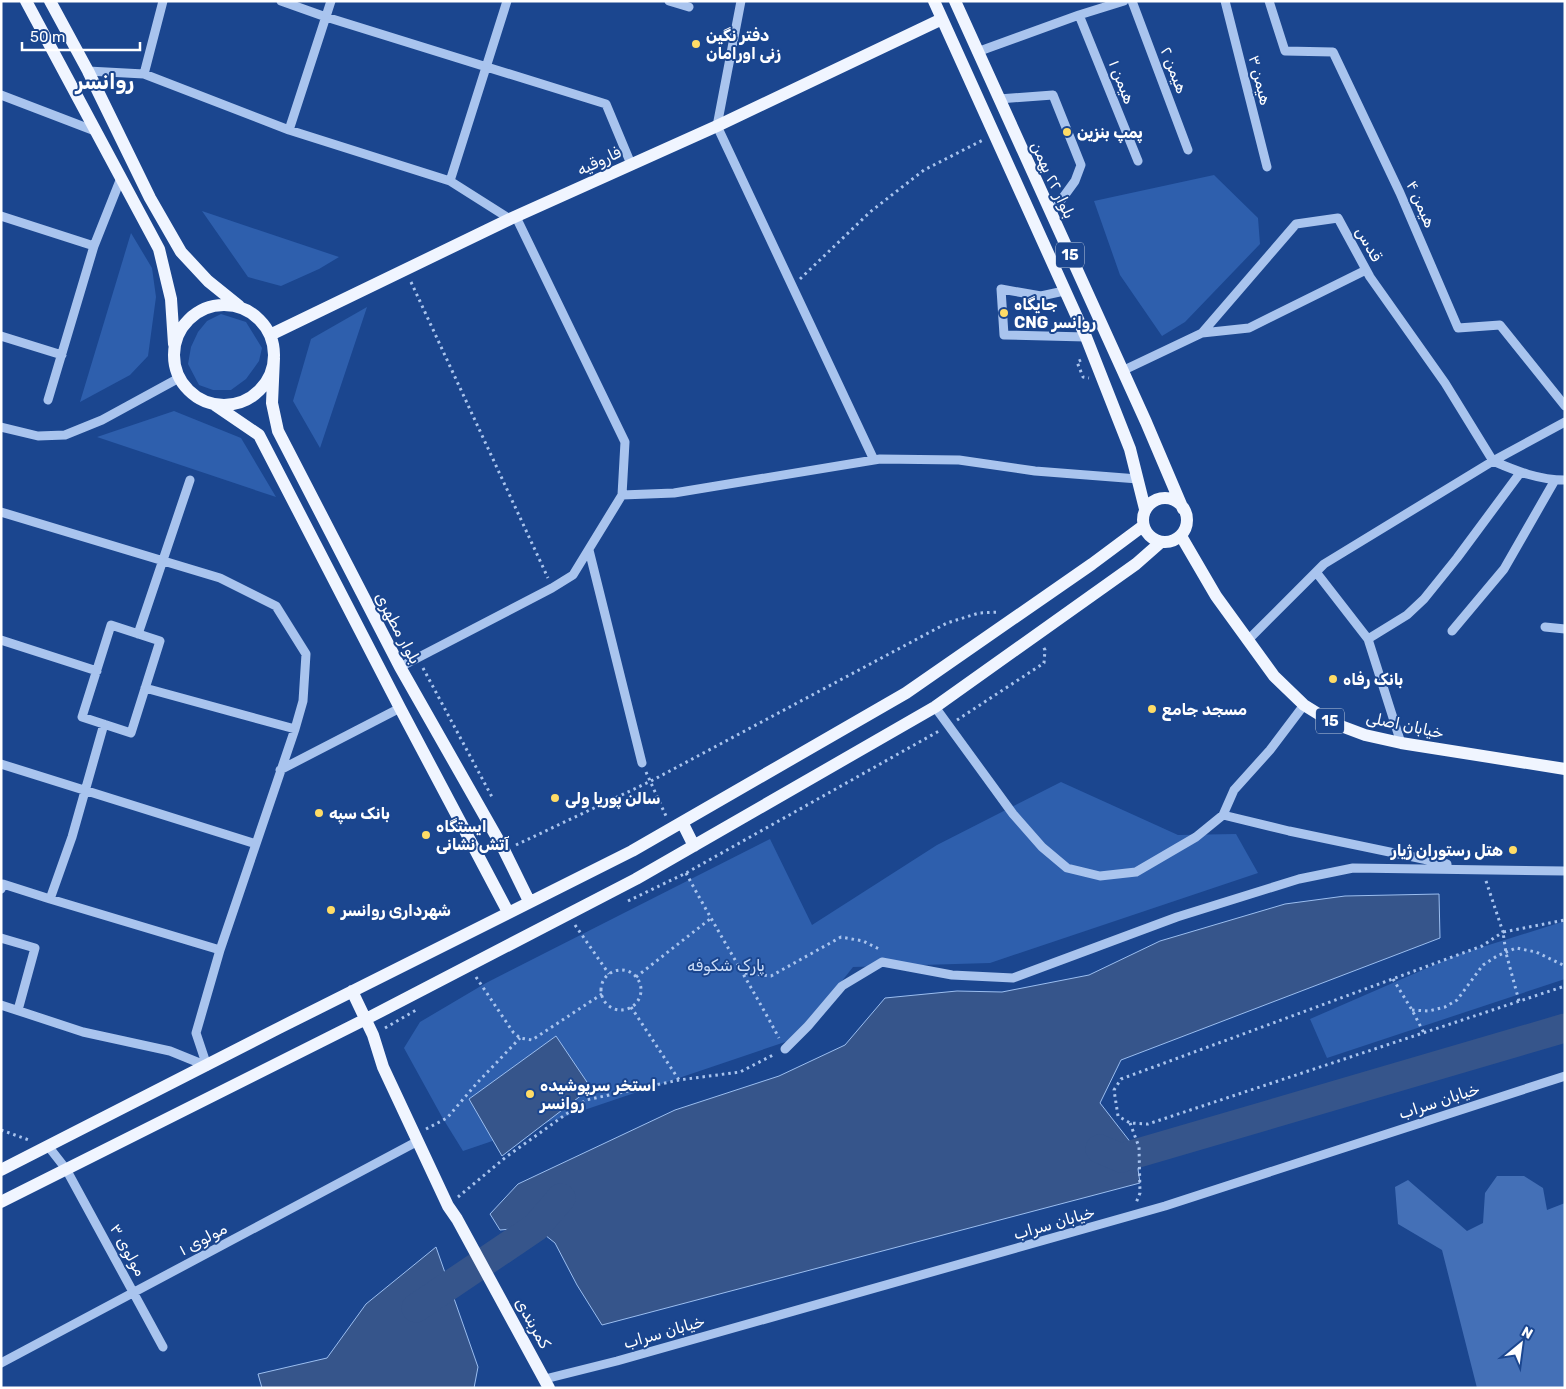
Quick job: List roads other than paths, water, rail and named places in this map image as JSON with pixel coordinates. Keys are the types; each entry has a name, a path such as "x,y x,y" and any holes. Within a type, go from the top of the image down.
{"main road":[{"path":"26,1 159,248 171,299 174,344 173,361 178,378 194,396 215,405 259,436 508,912"},
{"path":"50,1 88,71 150,198 181,252 208,281 239,306 258,317 270,335 274,358 269,378 255,394 236,404 215,405"},
{"name":"15","path":"934,1 1086,337 1130,449 1145,509 1144,526"},
{"name":"بلوار ۲۲ بهمن","path":"954,1 1183,509"},
{"name":"فاروقیه","path":"270,335 513,218 717,126 942,19"},
{"path":"174,344 180,328 191,316 206,307 222,304 239,306"},
{"name":"بلوار مطهری","path":"274,358 272,403 278,431 400,667 504,850 529,901"},
{"path":"1145,509 1154,501 1166,499 1179,504 1183,509"},
{"name":"15","path":"1181,536 1187,523 1183,509"},
{"path":"1,1170 529,901 632,851 906,693 1144,526 1150,537 1161,542 1168,542 1181,536"},
{"name":"خیابان اصلی","path":"1181,536 1216,596 1274,676 1304,705 1333,723 1365,735 1401,743 1565,769"},
{"path":"1,1202 366,1019 636,879 694,846 935,707 1136,564 1161,542"},
{"path":"677,825 694,846"},
{"name":"کمربندی","path":"352,991 374,1035 383,1067 448,1206 488,1274 547,1384"}],"street":[{"path":"144,74 163,1"},
{"path":"281,1 326,17 606,104 632,164"},
{"path":"289,130 331,1"},
{"path":"450,180 507,1"},
{"path":"669,1 689,7"},
{"path":"742,1 717,126 874,460"},
{"path":"977,52 1079,14 1124,1"},
{"name":"هیمن ۲","path":"1132,1 1188,150"},
{"name":"هیمن ۳","path":"1224,1 1267,167"},
{"name":"هیمن ۴","path":"1269,1 1285,51 1334,52 1400,193 1458,328 1500,326 1565,406"},
{"name":"هیمن ۱","path":"1079,14 1138,161"},
{"path":"88,71 144,74 289,130 450,180 513,218 625,442 622,495 572,575 552,588 400,667"},
{"path":"999,99 1053,95 1081,165 1075,181 1051,214"},
{"path":"1,96 95,131"},
{"path":"48,400 94,246 121,178"},
{"path":"1,216 94,246"},
{"name":"قدس","path":"1122,371 1202,333 1296,224 1338,218 1366,270 1445,382 1493,461"},
{"path":"1202,333 1249,328 1366,270"},
{"path":"1064,291 1041,296 1001,289 1004,335 1086,337"},
{"path":"1,336 62,354"},
{"path":"1,427 38,436 65,435 102,420 178,378"},
{"path":"1248,640 1324,564 1493,461 1565,422"},
{"path":"622,495 674,493 874,460 959,460 1035,471 1138,479"},
{"path":"1452,631 1504,570 1560,480 1520,473 1493,461"},
{"path":"1368,639 1407,615 1424,599 1520,473"},
{"path":"138,634 190,480"},
{"path":"1,512 220,578 276,606 306,654 303,701 295,729 220,950 196,1033 207,1066"},
{"path":"589,550 642,763"},
{"path":"1316,572 1368,639 1401,743"},
{"path":"111,625 138,634 160,641 131,732 82,717 111,625"},
{"path":"1545,627 1565,629"},
{"path":"1,640 97,671"},
{"path":"145,688 295,729"},
{"path":"935,707 1013,814 1042,847 1067,868 1100,876 1136,872 1196,836 1223,815 1234,790 1270,750 1304,705"},
{"path":"280,770 400,708"},
{"path":"50,898 72,837 104,724"},
{"path":"1,764 256,844"},
{"path":"1223,815 1467,869"},
{"path":"785,1049 808,1026 842,986 882,962 952,975 1013,978 1177,917 1299,879 1353,868 1565,871"},
{"path":"2,885 220,950"},
{"path":"1,938 35,948 18,1010"},
{"path":"1,1005 83,1032 170,1051 207,1066"},
{"name":"خیابان سراب","path":"547,1384 617,1361 1164,1206 1565,1076"},
{"name":"مولوی ۱","path":"1,1363 417,1138"},
{"name":"مولوی ۳","path":"48,1146 66,1168 163,1347"}],"waterway":[{"path":"1100,1149 1121,1158 1565,1028"},
{"path":"416,1308 536,1227 561,1198"}],"place":[{"name":"دفتر نگین زنی اورامان","path":"696,44"},
{"name":"پمپ بنزین","path":"1067,132"},
{"name":"جایگاه CNG روانسر","path":"1004,313"},
{"name":"بانک رفاه","path":"1333,679"},
{"name":"مسجد جامع","path":"1152,709"},
{"name":"سالن پوریا ولی","path":"555,798"},
{"name":"بانک سپه","path":"319,813"},
{"name":"ایستگاه آتش نشانی","path":"426,835"},
{"name":"هتل رستوران ژیار","path":"1513,850"},
{"name":"شهرداری روانسر","path":"331,910"},
{"name":"استخر سرپوشیده روانسر","path":"530,1094"}],"district":[{"name":"روانسر","path":"105,81"}],"park label":[{"name":"پارک شکوفه","path":"726,965"}]}
